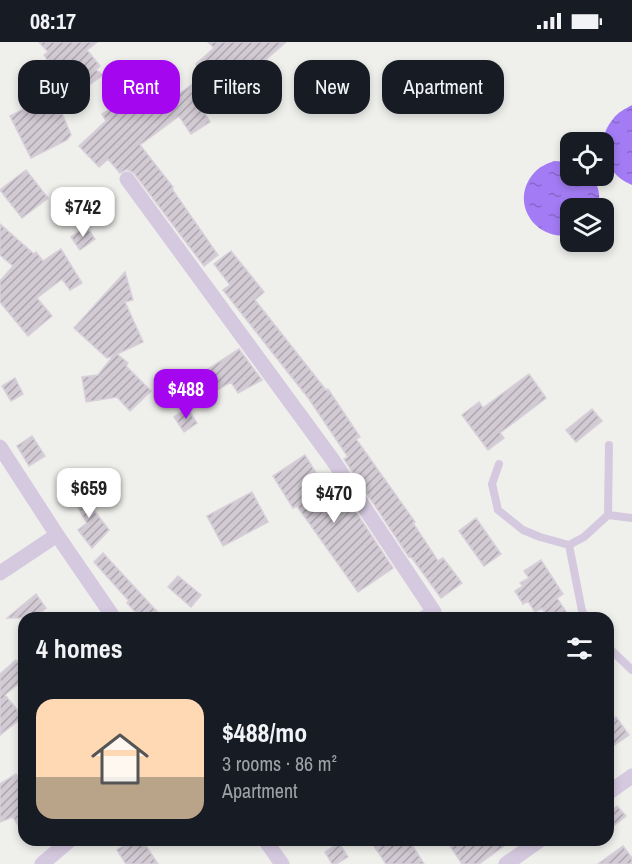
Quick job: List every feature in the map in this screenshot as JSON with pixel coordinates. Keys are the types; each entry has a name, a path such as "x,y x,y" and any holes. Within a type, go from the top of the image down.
{"street":[{"path":"128,179 332,459 434,612"},
{"path":"0,447 110,612"},
{"path":"0,573 57,535"},
{"path":"614,789 632,776"},
{"path":"42,864 63,846"},
{"path":"269,846 282,864"},
{"path":"506,864 532,846"}],"lane":[{"path":"608,516 609,445"},
{"path":"499,464 492,484 498,510 523,530 540,537 568,545 584,537 608,516 632,518"},
{"path":"568,545 582,612"},
{"path":"614,653 632,670"}],"water":[{"path":"632,105 632,185 614,173 614,132 606,132 619,113"},
{"path":"560,161 560,186 597,186 599,191 599,198 560,198 560,235 546,232 536,225 529,217 525,207 524,195 527,184 534,173 545,165"}],"building":[{"path":"39,42 97,42 87,50 100,66 96,70 102,76 90,84 90,60 47,60 44,55 48,52"},
{"path":"208,42 286,42 265,60 200,60 214,48"},
{"path":"192,84 192,114 205,114 210,122 191,134 179,116 140,145 173,187 172,189 218,255 204,266 134,173 127,169 120,173 108,159 99,167 79,146 106,121 102,114 180,114 180,93"},
{"path":"18,112 18,114 62,114 71,135 67,140 31,158 10,116"},
{"path":"26,170 48,198 22,218 0,190"},
{"path":"0,224 34,254 36,252 43,261 61,249 82,283 70,290 62,279 37,298 52,316 28,336 0,302 0,281 13,266 0,255"},
{"path":"86,226 95,239 80,250 71,237"},
{"path":"231,251 264,292 255,300 326,390 328,389 360,437 356,439 415,522 413,523 438,561 443,558 462,583 441,598 409,557 344,459 348,457 309,399 223,290 230,285 214,264"},
{"path":"125,272 133,300 125,302 143,342 117,354 128,363 126,366 151,391 130,411 117,397 86,402 82,377 98,375 114,355 107,358 74,328"},
{"path":"239,349 262,380 238,393 231,382 205,397 194,378"},
{"path":"529,374 546,398 500,433 504,438 488,450 462,415 479,402 483,408"},
{"path":"15,378 23,394 11,401 2,386"},
{"path":"187,408 197,423 184,432 174,417"},
{"path":"592,409 602,421 576,442 566,430"},
{"path":"32,436 45,456 29,466 17,446"},
{"path":"305,455 335,504 346,497 393,568 358,592 297,506 293,508 273,476"},
{"path":"74,484 109,530 92,548 78,530 87,523 67,489"},
{"path":"252,492 268,522 223,546 207,516"},
{"path":"476,518 501,554 484,566 459,531"},
{"path":"103,553 157,612 135,612 127,603 129,601 94,562"},
{"path":"541,560 563,594 557,598 566,612 545,612 542,608 535,612 528,601 523,604 515,591 523,586 520,583 529,578 524,571"},
{"path":"178,576 201,595 191,607 168,587"},
{"path":"36,594 46,608 41,612 18,612 18,618 7,618"},
{"path":"16,660 18,662 18,684 5,695 18,711 18,721 0,735 0,674"},
{"path":"616,717 629,735 614,745 614,718"},
{"path":"16,774 18,777 18,825 13,817 0,822 0,784"},
{"path":"617,806 626,816 615,825 614,824 614,809"},
{"path":"123,846 146,846 158,864 126,864 117,850"},
{"path":"334,846 341,846 348,857 332,864 325,852"},
{"path":"374,846 413,846 424,864 386,864"},
{"path":"450,846 504,846 479,864 462,864"},
{"path":"623,846 632,858 632,864 598,864"}]}
